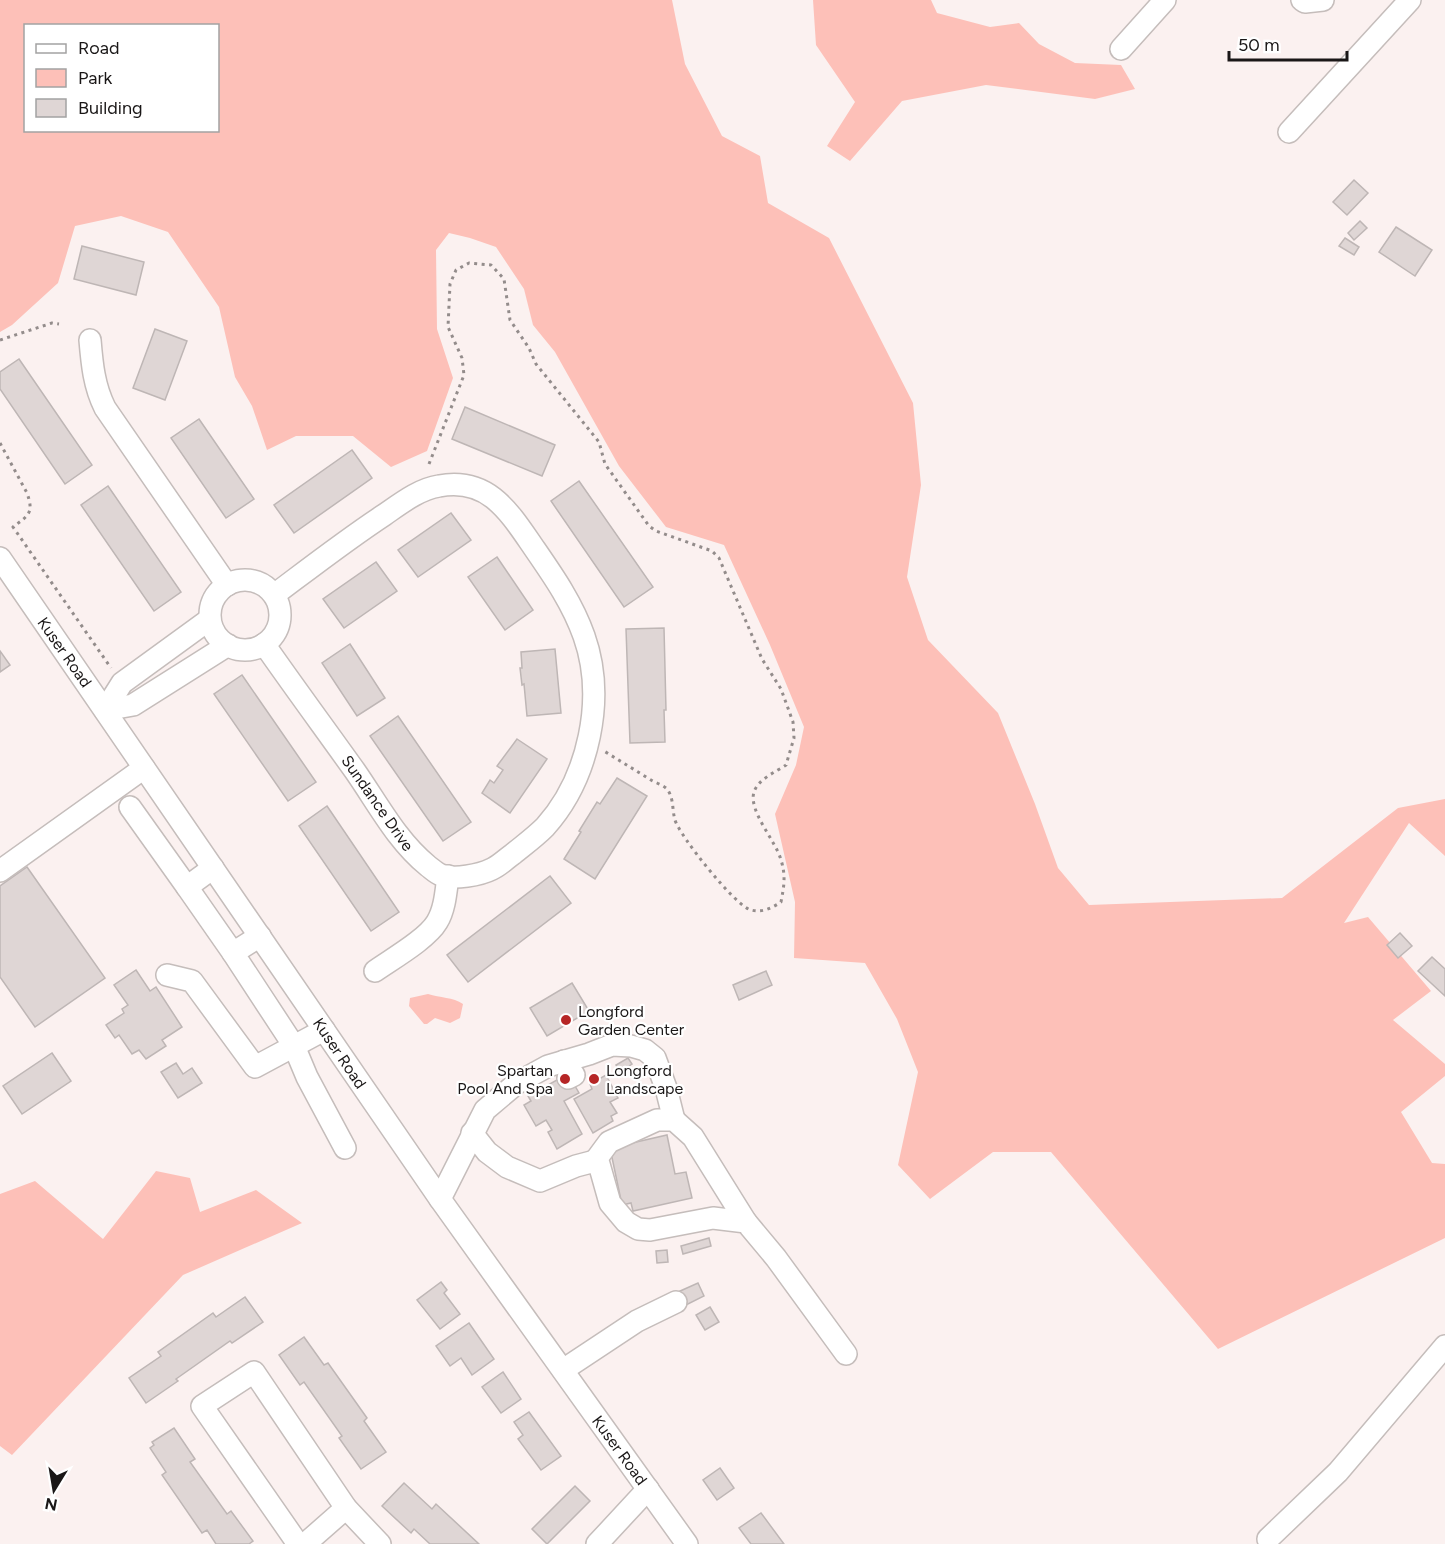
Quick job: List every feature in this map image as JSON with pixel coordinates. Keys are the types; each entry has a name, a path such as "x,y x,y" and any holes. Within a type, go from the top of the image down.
{"street":[{"path":"1120,49 1165,0"},
{"path":"1302,0 1305,2 1323,0"},
{"path":"1289,132 1410,0"},
{"path":"90,340 94,381 105,408 227,585"},
{"path":"274,595 350,538 418,494 435,486 465,484 489,493 513,517 559,584 585,638 591,669 593,715 589,744 573,785 563,801 546,826 492,869 469,876 448,876 443,908 438,921 418,941 375,971"},
{"name":"Kuser Road","path":"0,558 440,1199 687,1544"},
{"path":"241,580 256,582 274,595 280,613 279,622 276,631 264,644 246,650 237,649 228,645 216,634 210,619 211,609 219,591 227,585 241,580"},
{"path":"105,710 122,683 210,619"},
{"name":"Sundance Drive","path":"264,644 402,841 416,857 441,875 448,876"},
{"path":"105,710 133,705 228,645"},
{"path":"0,871 144,768"},
{"path":"130,807 233,953 294,1046 307,1077 345,1148"},
{"path":"187,887 213,868"},
{"path":"233,953 260,936"},
{"path":"167,975 192,981 255,1067 324,1030"},
{"path":"440,1199 485,1110 517,1083 548,1066 566,1069 590,1054 612,1045 632,1046 645,1050 655,1058 674,1120 693,1137 746,1222 776,1258 846,1354"},
{"path":"472,1133 487,1152 507,1167 540,1181 595,1161 609,1142 657,1120 674,1120"},
{"path":"595,1161 599,1164 610,1203 626,1221 638,1229 650,1230 713,1218 746,1222"},
{"path":"563,1370 637,1321 676,1302"},
{"path":"1268,1539 1338,1472 1445,1346"},
{"path":"298,1544 202,1406 254,1372 346,1508 380,1544"},
{"path":"597,1544 648,1489"},
{"path":"305,1544 346,1508"}],"path":[{"path":"429,464 464,375 462,358 448,327 450,284 456,270 469,263 491,265 504,279 510,320 529,348 536,364 599,442 605,464 649,526 656,531 712,551 719,558 762,659 782,689 793,722 794,738 786,765 761,782 754,792 754,807 781,859 785,884 781,902 760,911 748,910 735,900 683,835 675,820 673,804 667,790 600,749"},
{"path":"0,340 52,323 59,324"},
{"path":"0,443 30,501 31,508 28,515 14,527 111,668"}],"green space":[{"path":"0,0 672,0 685,64 722,136 760,156 768,203 829,238 913,403 921,485 907,577 928,640 998,713 1058,868 1089,905 1282,898 1398,808 1445,799 1445,856 1409,823 1344,923 1368,917 1431,991 1393,1020 1445,1064 1445,1076 1401,1112 1432,1163 1445,1164 1445,1238 1218,1349 1051,1152 993,1152 930,1199 898,1165 918,1072 897,1019 865,963 794,958 795,902 775,814 796,765 804,727 770,645 724,545 666,527 619,466 555,352 533,325 524,289 496,247 449,233 436,250 437,329 453,378 427,451 391,467 353,436 296,436 267,450 252,406 235,377 219,307 168,232 121,216 75,226 58,283 12,325 0,332"},
{"path":"813,0 931,0 937,13 990,27 1019,23 1039,44 1075,63 1121,65 1135,89 1095,99 986,85 902,101 850,161 827,146 855,102 816,45"},
{"path":"428,994 463,1004 460,1018 450,1023 435,1018 424,1024 409,1006 410,998"},
{"path":"156,1171 190,1178 200,1212 256,1190 302,1223 183,1275 12,1455 0,1446 0,1194 35,1181 103,1239"}],"building":[{"path":"1354,180 1368,193 1347,215 1333,202"},
{"path":"1360,221 1367,228 1354,240 1348,233"},
{"path":"1396,227 1432,250 1415,276 1379,252"},
{"path":"1345,238 1359,247 1354,255 1339,246"},
{"path":"82,246 144,262 136,295 74,279"},
{"path":"155,329 187,341 165,400 133,388"},
{"path":"19,359 92,465 65,484 0,389 0,372"},
{"path":"465,407 555,445 542,476 452,439"},
{"path":"199,419 254,499 226,518 171,438"},
{"path":"352,450 372,478 294,533 274,505"},
{"path":"579,481 653,587 624,607 551,501"},
{"path":"108,486 181,592 154,611 81,505"},
{"path":"451,513 471,540 418,577 398,550"},
{"path":"497,557 533,610 505,630 468,577"},
{"path":"376,562 397,591 344,628 323,599"},
{"path":"664,628 665,742 630,743 626,629"},
{"path":"350,644 385,698 357,716 322,663"},
{"path":"555,649 561,713 527,716 520,668 522,668 521,652"},
{"path":"0,651 10,665 0,672"},
{"path":"242,675 316,782 288,801 214,694"},
{"path":"398,716 471,822 443,841 370,736"},
{"path":"517,739 547,759 510,813 482,793 490,780 494,783 503,770 497,766"},
{"path":"617,778 647,796 595,879 564,859 597,802 600,804"},
{"path":"327,806 399,912 371,931 299,826"},
{"path":"27,867 105,978 35,1027 0,977 0,886"},
{"path":"550,876 571,903 468,982 447,955"},
{"path":"1400,933 1412,946 1398,958 1387,945"},
{"path":"1432,957 1445,969 1445,996 1418,971"},
{"path":"136,970 150,991 156,987 182,1027 162,1040 166,1046 146,1059 139,1050 132,1054 119,1035 115,1038 106,1025 124,1013 122,1009 128,1005 114,985"},
{"path":"766,971 772,985 739,1000 733,985"},
{"path":"572,983 589,1011 547,1036 530,1008"},
{"path":"52,1053 71,1081 22,1114 3,1086"},
{"path":"628,1058 632,1064 620,1072 616,1065"},
{"path":"176,1063 183,1074 192,1068 202,1083 178,1098 161,1072"},
{"path":"606,1075 618,1098 610,1102 617,1113 611,1116 613,1121 593,1133 574,1099 592,1089 590,1084"},
{"path":"564,1076 571,1079 579,1093 564,1101 582,1134 557,1149 548,1132 552,1130 546,1120 536,1126 524,1105 531,1101 528,1096"},
{"path":"667,1135 675,1174 686,1172 692,1198 633,1211 631,1203 622,1205 610,1148"},
{"path":"709,1238 711,1246 683,1254 681,1246"},
{"path":"667,1250 668,1262 657,1263 656,1251"},
{"path":"441,1282 447,1290 444,1293 460,1314 440,1329 417,1300"},
{"path":"698,1283 704,1296 684,1306 678,1292"},
{"path":"245,1297 263,1322 232,1343 230,1341 146,1403 129,1378 161,1356 158,1352 213,1313 216,1317"},
{"path":"710,1307 719,1322 705,1330 696,1315"},
{"path":"469,1323 494,1359 472,1375 461,1358 450,1366 436,1346"},
{"path":"304,1337 324,1365 328,1363 367,1418 364,1421 386,1452 361,1469 339,1438 342,1436 304,1382 300,1385 279,1355"},
{"path":"503,1372 521,1399 501,1413 482,1387"},
{"path":"529,1412 561,1456 541,1470 518,1439 523,1435 514,1422"},
{"path":"174,1428 195,1459 190,1462 227,1514 231,1511 253,1541 249,1544 216,1544 207,1530 202,1533 162,1475 166,1472 150,1448 154,1445 152,1442"},
{"path":"720,1468 734,1488 717,1500 703,1480"},
{"path":"404,1483 432,1509 436,1504 479,1544 430,1544 414,1529 411,1533 382,1506"},
{"path":"575,1486 590,1501 547,1544 532,1529"},
{"path":"761,1513 784,1544 751,1544 739,1528"}],"place":[{"name":"Longford Garden Center","path":"566,1020"},
{"name":"Spartan Pool And Spa","path":"565,1079"},
{"name":"Longford Landscape","path":"594,1079"}]}
